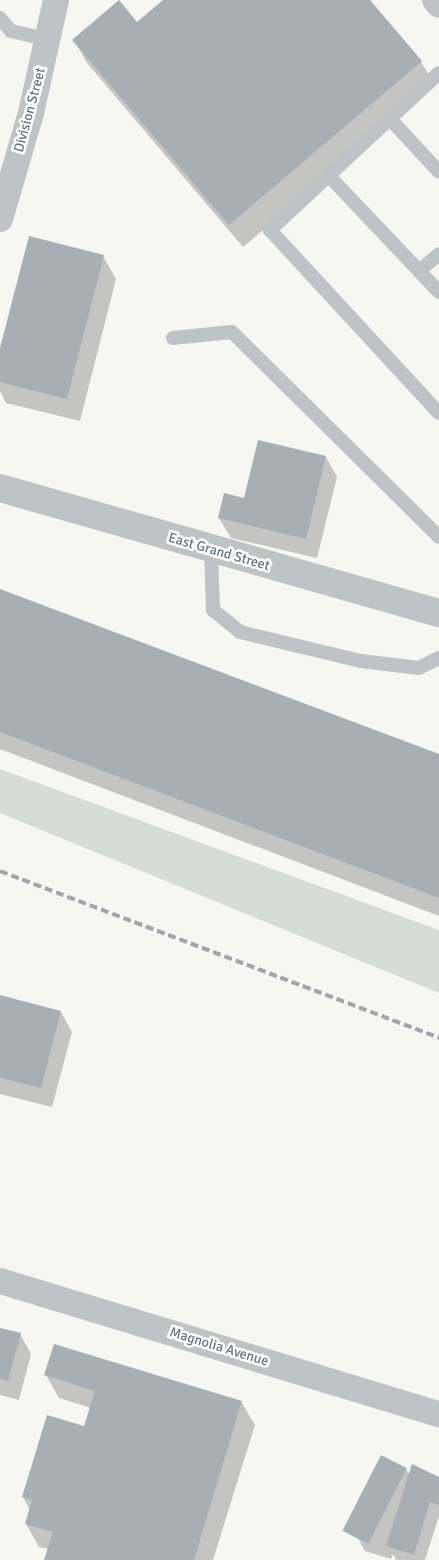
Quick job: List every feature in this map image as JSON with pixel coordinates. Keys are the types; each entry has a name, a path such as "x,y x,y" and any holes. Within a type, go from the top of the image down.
{"street":[{"name":"Division Street","path":"0,219 4,190 48,39 56,0"},
{"path":"435,0 439,5"},
{"name":"East Grand Street","path":"0,488 212,550 439,613"},
{"name":"Magnolia Avenue","path":"0,1280 439,1414"}],"lane":[{"path":"0,18 11,31 48,39"},
{"path":"439,73 270,230 439,413"},
{"path":"390,119 439,172"},
{"path":"329,176 439,292"},
{"path":"419,271 439,254"},
{"path":"173,338 232,332 439,537"},
{"path":"212,550 213,610 240,632 371,662 419,668 439,658"}],"shaded area":[{"path":"0,769 439,930 439,993 0,813"}],"building":[{"path":"119,0 137,22 163,0 370,0 422,61 229,225 72,40"},
{"path":"29,236 104,255 67,399 0,382 0,348"},
{"path":"258,440 326,456 306,539 218,518 224,493 244,498"},
{"path":"0,589 439,754 439,898 0,732"},
{"path":"0,995 61,1011 41,1088 0,1078"},
{"path":"0,1328 21,1333 8,1381 0,1379"},
{"path":"54,1344 242,1401 194,1560 44,1560 53,1532 25,1524 32,1500 22,1497 47,1415 84,1426 95,1391 44,1375"},
{"path":"381,1455 407,1468 368,1544 342,1531"},
{"path":"412,1464 439,1477 439,1505 430,1502 414,1555 386,1546"}],"railway":[{"path":"0,871 439,1038"}]}
